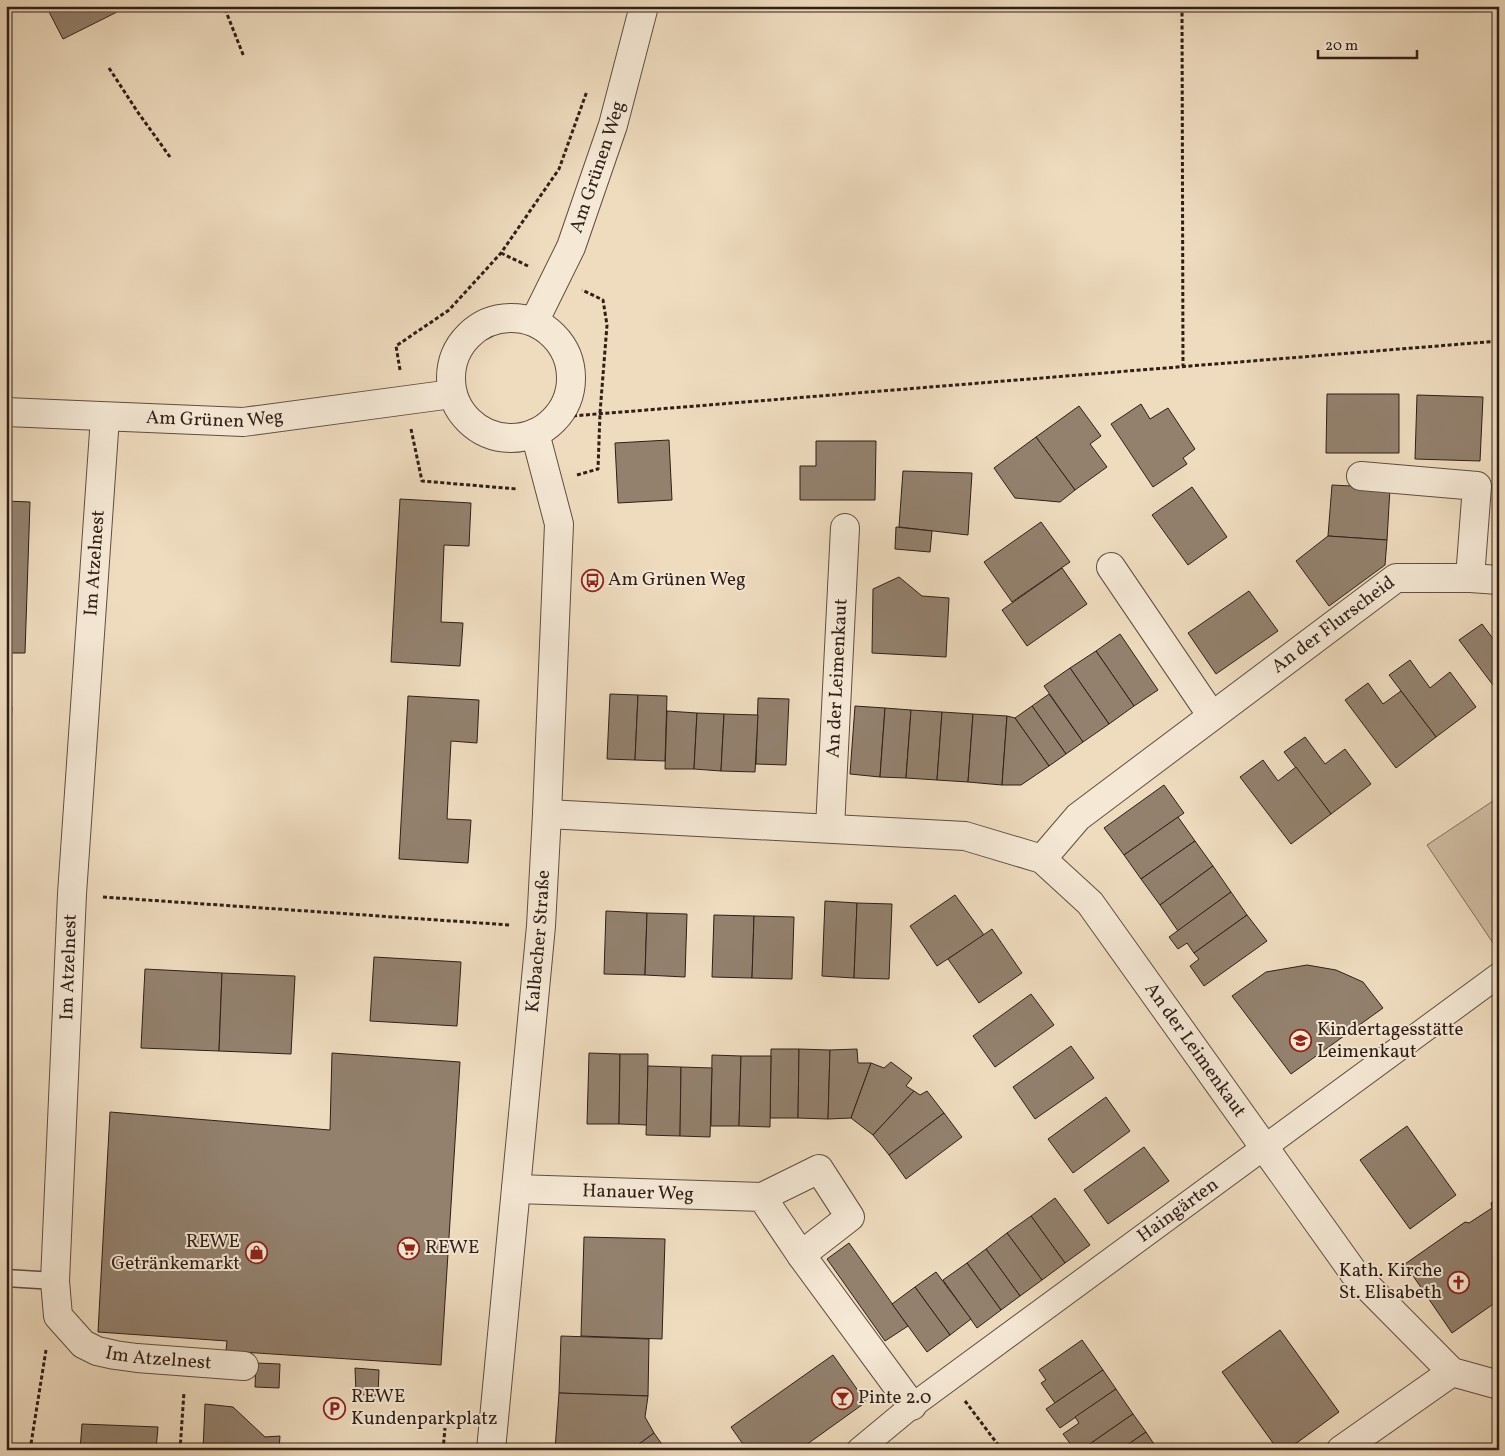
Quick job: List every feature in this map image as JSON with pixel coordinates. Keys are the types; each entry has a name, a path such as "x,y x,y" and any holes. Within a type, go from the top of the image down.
{"street":[{"name":"Am Grünen Weg","path":"534,322 571,246 613,125 644,6"},
{"path":"515,318 534,322 550,333 562,347 569,364 571,383 566,401 556,417 547,426 535,433 515,438 494,436 476,427 461,412 452,394 450,375 454,356 464,340 479,327 496,319 515,318"},
{"name":"Am Grünen Weg","path":"6,412 243,422 452,394"},
{"name":"Im Atzelnest","path":"105,417 72,894 55,1281 58,1316 83,1344 114,1356 244,1366"},
{"name":"Kalbacher Straße","path":"491,1450 541,926 547,814 559,524 535,433"},
{"path":"1361,476 1477,486 1470,578"},
{"name":"An der Leimenkaut","path":"830,828 845,528"},
{"path":"1111,568 1212,716"},
{"name":"An der Flurscheid","path":"1042,859 1078,817 1396,578 1499,580"},
{"name":"An der Leimenkaut","path":"547,814 965,836 1042,859 1090,903 1354,1273 1452,1372 1499,1385"},
{"name":"Haingärten","path":"859,1450 912,1406 1499,975"},
{"name":"Hanauer Weg","path":"516,1189 762,1196 819,1169 850,1217 801,1255"},
{"path":"762,1196 801,1255 912,1406"},
{"path":"1341,1450 1452,1372"}],"lane":[{"path":"6,1278 55,1281"}],"path":[{"path":"1182,6 1183,366"},
{"path":"225,9 244,56"},
{"path":"109,68 170,157"},
{"path":"400,373 396,346 449,310 501,253 560,169 589,87"},
{"path":"501,253 528,266"},
{"path":"573,476 598,469 606,325 603,300 580,289"},
{"path":"556,417 1499,341"},
{"path":"410,426 422,481 518,489"},
{"path":"72,894 494,923"},
{"path":"30,1450 44,1354 58,1316"},
{"path":"180,1450 186,1362"},
{"path":"912,1406 965,1401 1002,1450"},
{"path":"443,1450 445,1428"}],"shaded area":[{"path":"1499,797 1499,940 1493,943 1427,845"}],"building":[{"path":"46,6 129,6 63,39"},
{"path":"1327,394 1399,394 1399,453 1326,453"},
{"path":"1417,395 1483,397 1480,461 1415,459"},
{"path":"1141,404 1150,419 1168,408 1195,449 1183,458 1187,464 1153,487 1111,424"},
{"path":"1079,406 1101,436 1090,444 1107,467 1075,490 1036,437"},
{"path":"1036,437 1075,490 1060,502 1015,498 994,468"},
{"path":"669,440 672,500 618,503 615,443"},
{"path":"816,441 876,441 875,500 800,500 800,466 816,466"},
{"path":"903,471 972,473 968,535 899,527"},
{"path":"1332,485 1390,488 1387,540 1328,536"},
{"path":"1192,487 1227,537 1188,565 1152,515"},
{"path":"400,499 471,503 469,546 444,545 441,622 463,623 460,666 391,662"},
{"path":"6,501 30,502 25,653 6,653"},
{"path":"1041,522 1070,562 1012,602 984,562"},
{"path":"896,527 932,531 930,552 895,549"},
{"path":"1328,536 1387,540 1385,565 1329,606 1296,561"},
{"path":"1062,568 1087,604 1027,646 1002,610"},
{"path":"899,577 922,596 949,598 946,657 872,653 873,589"},
{"path":"1249,591 1278,631 1216,674 1188,633"},
{"path":"1482,624 1497,644 1499,643 1499,693 1459,640"},
{"path":"1120,634 1158,690 1134,706 1096,651"},
{"path":"1096,651 1134,706 1109,724 1070,668"},
{"path":"1410,660 1430,688 1450,672 1476,707 1436,737 1389,675"},
{"path":"1070,668 1109,724 1083,742 1044,686"},
{"path":"1368,683 1383,704 1401,691 1436,737 1396,768 1345,700"},
{"path":"610,694 638,695 635,760 607,759"},
{"path":"1049,694 1083,742 1066,754 1032,706"},
{"path":"638,695 667,696 665,761 635,760"},
{"path":"408,696 479,700 477,743 451,741 447,819 471,820 468,863 399,859"},
{"path":"758,698 789,699 786,765 756,764"},
{"path":"6,706 12,707 8,770 6,770"},
{"path":"855,706 885,708 880,777 850,774"},
{"path":"1032,706 1066,754 1049,766 1015,718"},
{"path":"885,708 911,710 906,778 880,777"},
{"path":"911,710 942,712 937,780 906,778"},
{"path":"667,711 697,713 694,769 665,769"},
{"path":"942,712 973,714 968,782 937,780"},
{"path":"697,713 724,714 721,771 694,769"},
{"path":"724,714 758,715 755,772 721,771"},
{"path":"973,714 1007,716 1002,785 968,782"},
{"path":"1007,716 1015,718 1049,766 1021,785 1002,785"},
{"path":"1305,737 1325,764 1345,749 1371,784 1331,814 1284,752"},
{"path":"1263,760 1278,781 1296,767 1331,814 1291,844 1240,777"},
{"path":"1164,785 1184,813 1124,855 1104,828"},
{"path":"1178,817 1195,841 1141,879 1124,855"},
{"path":"1195,841 1213,866 1160,905 1141,879"},
{"path":"1213,866 1231,892 1178,931 1160,905"},
{"path":"1231,892 1247,915 1194,953 1187,943 1178,949 1169,937"},
{"path":"955,895 984,935 937,966 910,926"},
{"path":"825,901 857,903 854,978 822,976"},
{"path":"857,903 892,904 889,979 854,978"},
{"path":"606,911 647,913 645,975 604,974"},
{"path":"647,913 687,914 685,977 645,975"},
{"path":"714,915 754,916 752,978 712,977"},
{"path":"1247,915 1267,941 1204,986 1190,966 1199,959 1194,953"},
{"path":"754,916 794,917 792,979 752,978"},
{"path":"992,929 1022,973 979,1003 948,959"},
{"path":"374,957 461,962 457,1026 370,1021"},
{"name":"Kindertagesstätte Leimenkaut","path":"1307,965 1336,970 1363,982 1383,1008 1291,1074 1232,996 1266,972"},
{"path":"145,969 222,973 219,1051 141,1048"},
{"path":"222,973 295,976 291,1054 219,1051"},
{"path":"1031,994 1054,1025 995,1067 973,1036"},
{"path":"1071,1046 1094,1078 1035,1119 1013,1087"},
{"path":"771,1049 799,1049 798,1118 770,1118"},
{"path":"799,1049 830,1050 828,1119 798,1118"},
{"path":"857,1049 858,1063 871,1063 851,1118 828,1119 830,1050"},
{"path":"332,1053 460,1062 441,1365 226,1351 227,1341 98,1332 110,1112 330,1130"},
{"path":"589,1053 620,1054 619,1124 587,1124"},
{"path":"620,1054 648,1054 647,1125 619,1124"},
{"path":"712,1055 741,1056 739,1126 711,1126"},
{"path":"741,1056 771,1056 770,1127 739,1126"},
{"path":"891,1062 912,1078 906,1086 914,1091 873,1135 851,1118 871,1063 884,1068"},
{"path":"648,1066 681,1067 680,1136 646,1135"},
{"path":"681,1067 712,1068 710,1137 680,1136"},
{"path":"914,1091 920,1095 927,1091 944,1113 889,1155 873,1135"},
{"path":"1106,1097 1130,1131 1073,1173 1048,1139"},
{"path":"944,1113 962,1137 906,1179 889,1155"},
{"path":"1407,1126 1456,1195 1410,1229 1360,1160"},
{"path":"1144,1147 1169,1181 1108,1224 1084,1190"},
{"path":"1055,1198 1090,1245 1065,1263 1031,1216"},
{"name":"Kath. Kirche St. Elisabeth","path":"1499,1198 1499,1300 1452,1333 1405,1264 1465,1222 1469,1223 1492,1208 1491,1203"},
{"path":"1031,1216 1065,1263 1042,1280 1007,1233"},
{"path":"1007,1233 1042,1280 1020,1296 986,1249"},
{"path":"584,1237 665,1239 662,1339 581,1336"},
{"path":"849,1243 908,1326 885,1341 827,1259"},
{"path":"986,1249 1020,1296 1001,1310 967,1263"},
{"path":"967,1263 1001,1310 977,1328 943,1280"},
{"path":"936,1272 971,1319 950,1335 915,1287"},
{"path":"915,1287 950,1335 927,1352 892,1304"},
{"path":"1280,1330 1339,1412 1287,1450 1278,1450 1222,1372"},
{"path":"561,1336 649,1339 648,1396 559,1393"},
{"path":"1082,1340 1103,1370 1055,1403 1041,1383 1046,1380 1039,1370"},
{"path":"833,1355 866,1402 799,1450 747,1450 731,1427"},
{"path":"256,1363 280,1364 279,1388 255,1387"},
{"path":"355,1368 379,1370 378,1396 356,1394"},
{"path":"1103,1370 1116,1389 1060,1428 1046,1409"},
{"path":"1116,1389 1133,1414 1081,1450 1075,1450 1063,1434 1079,1423 1075,1417"},
{"path":"559,1393 648,1396 645,1417 654,1433 631,1450 555,1450"},
{"path":"205,1404 233,1407 265,1437 280,1436 279,1450 203,1450"},
{"path":"1133,1414 1146,1432 1120,1450 1081,1450"},
{"path":"82,1424 158,1427 156,1450 80,1450"},
{"path":"1146,1432 1158,1450 1120,1450"},
{"path":"654,1433 666,1450 631,1450"}],"place":[{"name":"Am Grünen Weg","path":"592,580"},
{"name":"Kindertagesstätte Leimenkaut","path":"1301,1041"},
{"name":"REWE","path":"409,1248"},
{"name":"REWE Getränkemarkt","path":"256,1253"},
{"name":"Kath. Kirche St. Elisabeth","path":"1458,1282"},
{"name":"Pinte 2.0","path":"842,1398"},
{"name":"REWE Kundenparkplatz","path":"335,1408"}]}
